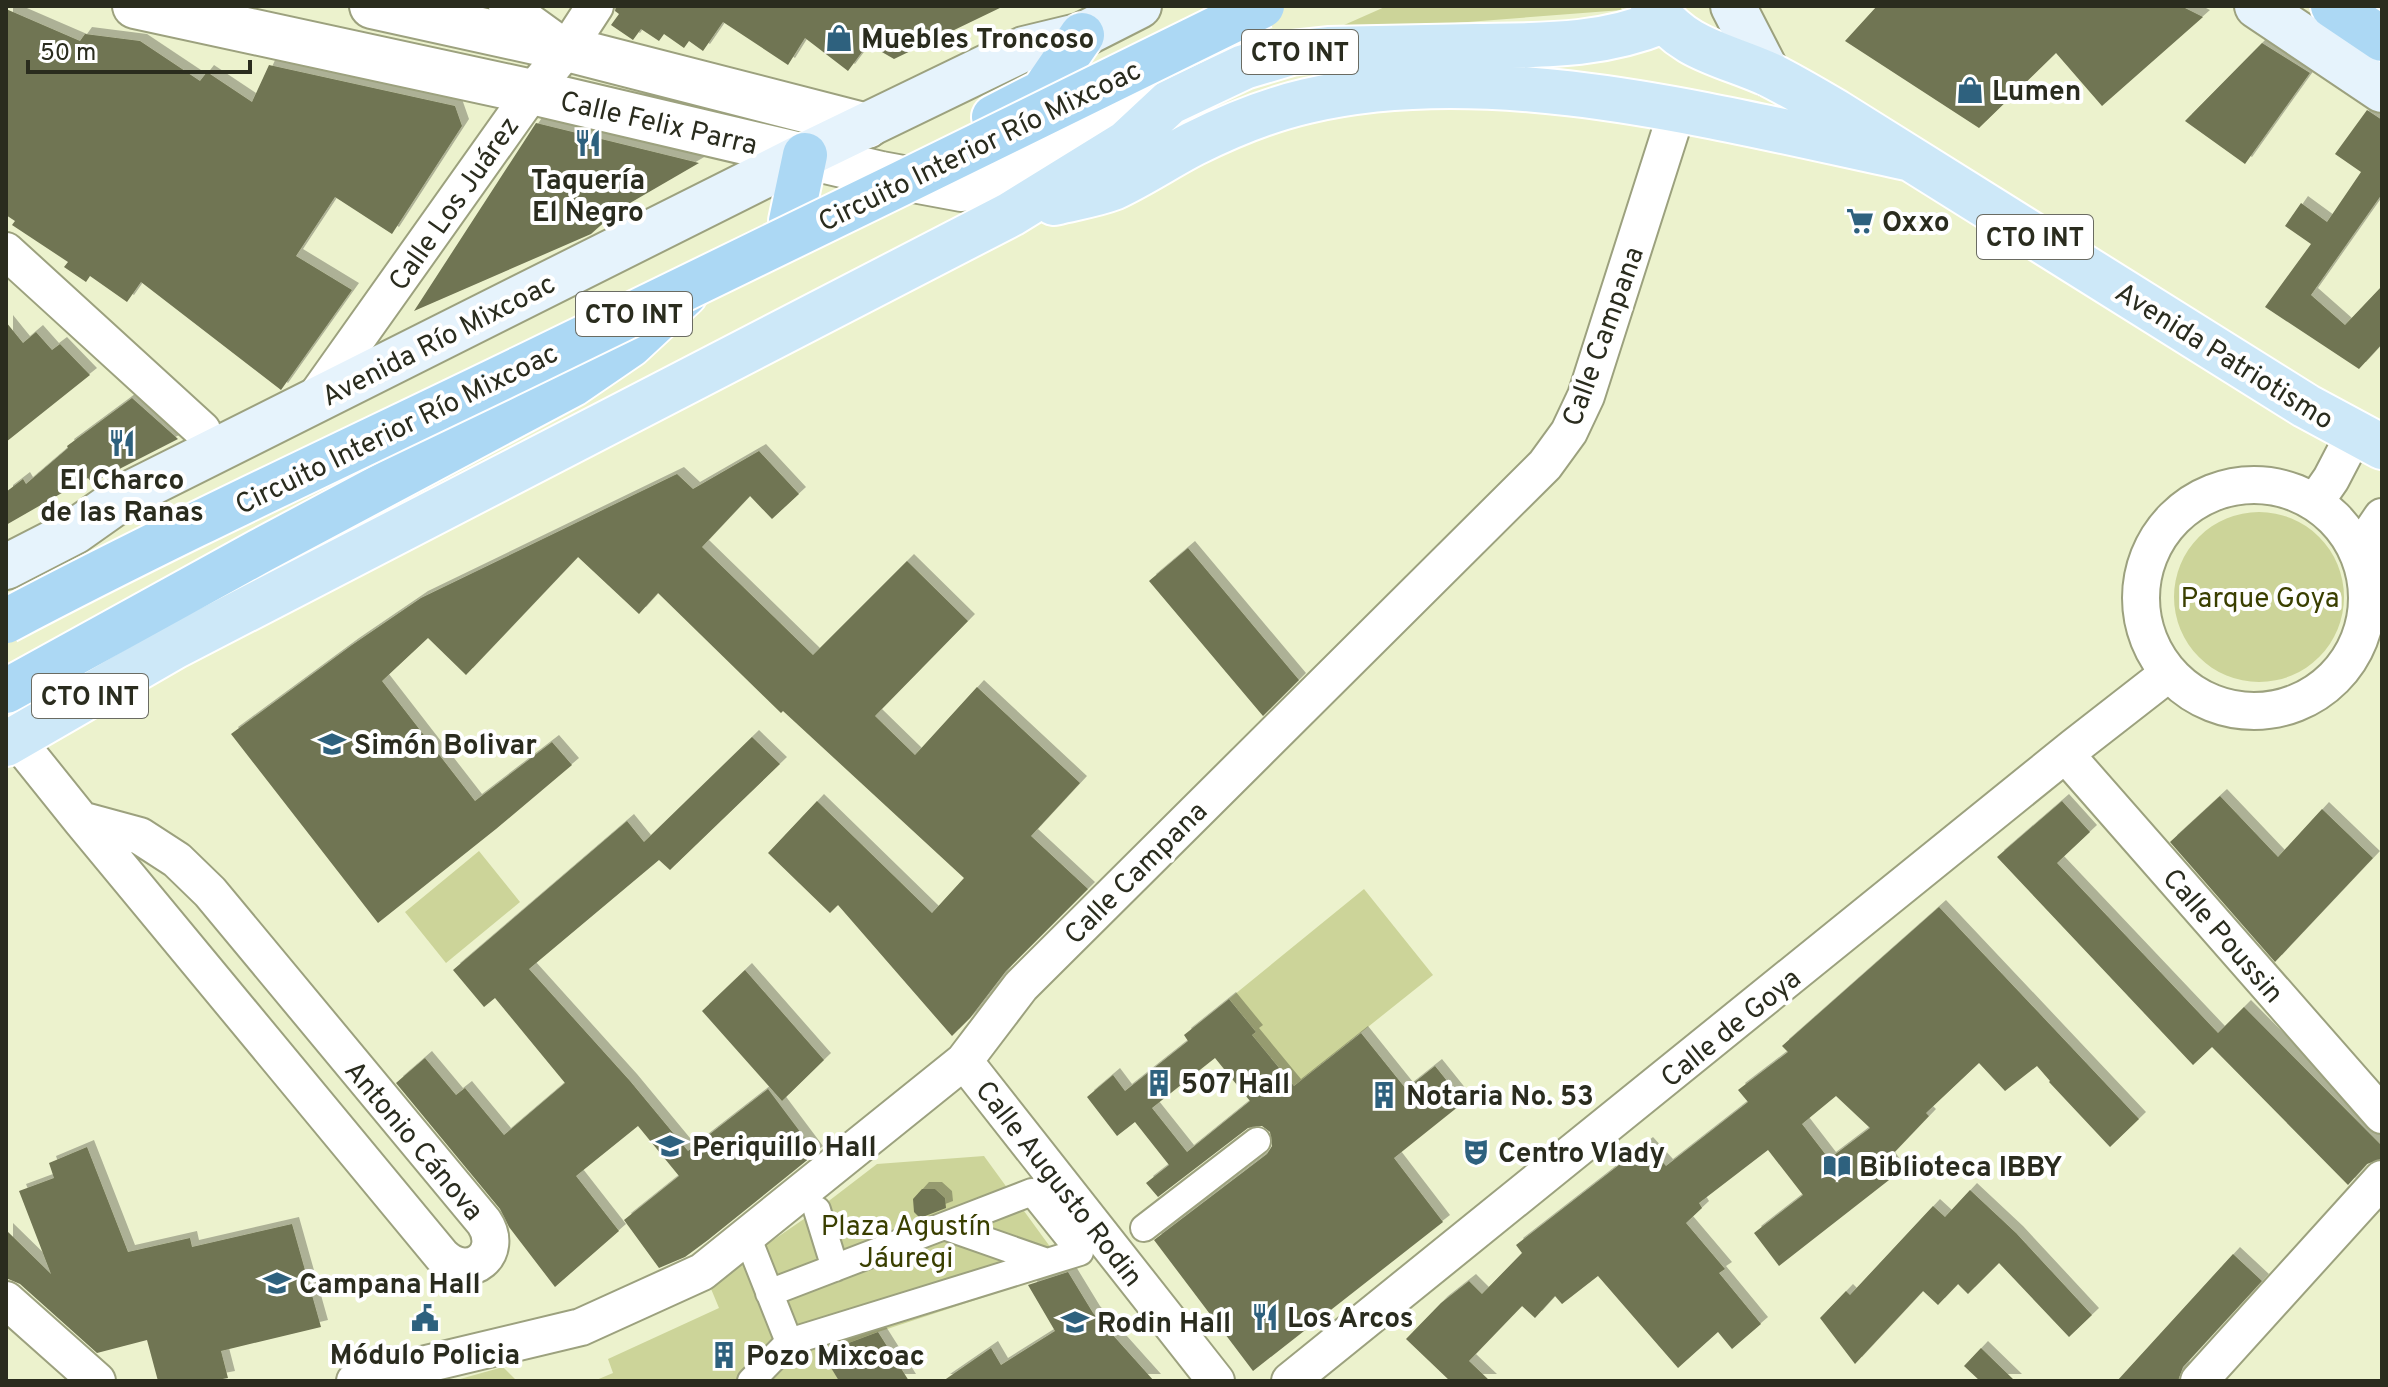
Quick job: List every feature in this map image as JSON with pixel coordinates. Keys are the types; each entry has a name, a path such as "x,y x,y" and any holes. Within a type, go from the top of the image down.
{"highway":[{"name":"Circuito Interior Río Mixcoac","path":"6,621 278,483 782,242 1262,6"},
{"path":"2333,6 2382,39"},
{"path":"6,691 573,384 630,345 712,269 737,251 1043,92 1082,35"},
{"path":"791,221 805,155"}],"main road":[{"name":"Avenida Río Mixcoac","path":"6,567 74,532 125,496 805,155 1024,49 1082,35 1139,6"},
{"path":"2257,6 2382,90"},
{"name":"Avenida Patriotismo","path":"1668,11 1688,42 1755,32 1836,112 2306,406 2369,440"},
{"name":"CTO INT","path":"11,742 174,647 1011,214 1126,143 1170,102 1244,67 1310,50 1596,42 1631,34 1668,11"},
{"name":"CTO INT","path":"1011,214 1111,189 1196,143 1259,116 1307,101 1353,93 1436,85 1557,93 1677,111"},
{"name":"Avenida Patriotismo","path":"1677,111 1907,158"}],"street":[{"name":"Calle Felix Parra","path":"135,6 532,92 881,174 962,189 1107,123 1170,102"},
{"path":"507,6 567,49"},
{"name":"Calle Los Juárez","path":"312,402 595,6"},
{"name":"Calle Felix Parra","path":"385,7 567,49 867,126"},
{"name":"Calle Campana","path":"355,1381 581,1327 702,1272 964,1061 1021,986 1545,465 1569,432 1586,396 1677,111"},
{"path":"6,251 202,430"},
{"path":"2315,502 2331,479 2369,440"},
{"path":"2362,564 2353,541 2339,522 2301,494 2277,487 2253,485 2231,487 2209,494 2189,505 2173,520 2148,558 2141,603 2152,647 2169,673 2193,694 2229,709 2249,712 2269,710 2306,698 2338,675 2359,641 2368,603 2362,564 2363,545 2382,517"},
{"name":"Calle de Goya","path":"1290,1381 2169,673"},
{"name":"Antonio Cánova","path":"11,742 81,820 442,1256 456,1267 465,1268 481,1261 487,1255 491,1238 484,1222 210,892 177,860 140,836 81,820"},
{"name":"Calle Poussin","path":"2066,755 2382,1115"},
{"name":"Calle Augusto Rodin","path":"964,1061 1216,1381"},
{"path":"1144,1228 1257,1141"},
{"path":"2199,1381 2382,1179"},
{"path":"751,1381 789,1342 1080,1252 1032,1192 769,1293"},
{"path":"817,1210 835,1268"},
{"path":"944,1226 1047,1262"},
{"path":"747,1236 789,1342"},
{"path":"6,1300 97,1381"}],"green space":[{"path":"1387,6 1620,6 1622,10 1326,33"},
{"name":"Parque Goya","path":"2259,512 2292,518 2319,537 2338,564 2344,597 2338,630 2319,657 2292,676 2259,682 2226,676 2199,657 2180,630 2174,597 2180,564 2199,537 2226,518"},
{"path":"479,851 520,902 446,963 405,912"},
{"path":"1364,889 1433,975 1294,1086 1252,1035 1256,1032 1229,999"},
{"name":"Plaza Agustín Jáuregi","path":"984,1156 1067,1270 823,1353 839,1381 594,1381 613,1373 608,1359 719,1308 709,1284 817,1210 877,1164"},
{"path":"503,1367 517,1381 453,1381"}],"building":[{"path":"616,6 1004,6 894,59 868,44 848,71 805,38 788,65 723,22 703,51 689,41 684,48 664,34 659,41 641,29 633,40 611,25 619,14 615,11"},
{"path":"1877,6 2181,6 2203,17 2102,106 2056,53 1979,128 1845,41"},
{"path":"6,9 80,41 85,34 140,41 200,81 207,72 252,102 269,65 455,106 462,126 392,234 335,197 296,256 352,290 281,390 141,282 127,302 90,276 86,282 64,267 68,262 12,225 15,221 6,215"},
{"path":"2262,43 2310,73 2245,164 2185,121"},
{"path":"2367,110 2382,120 2382,194 2311,295 2345,325 2382,286 2382,344 2359,369 2265,307 2311,244 2285,226 2301,203 2327,222 2361,172 2335,154"},
{"path":"536,123 699,163 618,210 591,234 414,311"},
{"path":"6,322 23,343 36,332 52,350 60,344 90,375 6,442"},
{"name":"El Charco de las Ranas","path":"132,398 178,439 92,483 88,478 6,525 6,492 23,479 26,484 67,446"},
{"path":"759,451 799,494 772,519 750,496 702,547 813,655 907,561 968,621 875,716 915,755 977,687 1080,783 1031,836 1088,889 1006,971 952,1036 838,905 830,913 768,853 817,801 932,913 964,878 783,711 781,713 658,593 639,614 578,557 466,675 428,638 382,681 475,801 552,742 572,765 378,923 231,734 421,598 677,474 693,489"},
{"path":"1188,548 1299,680 1263,716 1149,581"},
{"path":"752,737 780,764 670,870 659,860 529,969 688,1151 768,1089 816,1153 685,1257 659,1268 624,1220 679,1176 638,1126 576,1176 619,1231 555,1287 509,1227 500,1209 396,1083 425,1058 456,1095 465,1088 504,1135 565,1083 495,998 484,1007 453,970 627,821 644,842"},
{"path":"2220,796 2278,857 2322,809 2373,858 2275,962 2170,842"},
{"path":"2062,801 2090,832 2057,863 2218,1033 2244,1007 2382,1146 2381,1159 2367,1164 2348,1185 2212,1047 2193,1065 1997,857"},
{"path":"1939,907 2139,1119 2110,1147 2037,1066 2005,1091 1979,1063 1926,1113 1929,1116 1888,1159 1898,1173 1779,1266 1754,1233 1803,1195 1768,1150 1699,1203 1702,1208 1686,1223 1725,1269 1719,1273 1761,1324 1732,1349 1718,1332 1678,1368 1598,1276 1562,1304 1555,1296 1535,1318 1522,1306 1469,1361 1490,1381 1450,1381 1406,1339 1441,1303 1469,1281 1482,1294 1522,1253 1516,1245 1646,1144 1666,1166 1748,1102 1738,1090 1788,1052 1782,1046","holes":["1836,1096 1870,1128 1829,1159 1802,1124"]},
{"path":"745,970 824,1060 782,1101 702,1011"},
{"path":"1229,999 1256,1032 1252,1035 1294,1086 1361,1033 1406,1089 1435,1066 1464,1102 1394,1158 1443,1222 1253,1371 1154,1240 1267,1154 1272,1146 1270,1132 1262,1126 1248,1128 1158,1197 1146,1183 1169,1165 1135,1122 1117,1136 1087,1097 1113,1075 1125,1091 1188,1041 1184,1035","holes":["1215,1058 1250,1101 1187,1152 1152,1108"]},
{"path":"87,1147 128,1252 190,1238 192,1247 292,1224 321,1327 221,1351 228,1378 212,1381 158,1381 147,1340 97,1353 20,1284 6,1278 6,1230 51,1274 19,1191 54,1178 49,1163"},
{"path":"922,1189 935,1189 945,1198 946,1208 920,1218 914,1212 913,1199"},
{"path":"1970,1190 2016,1233 2092,1315 2069,1337 1999,1263 1968,1294 1958,1284 1938,1305 1923,1291 1855,1364 1820,1318 1846,1291 1850,1295 1933,1206 1945,1217"},
{"path":"2233,1254 2262,1281 2183,1367 2178,1381 2117,1381"},
{"name":"Rodin Hall","path":"1068,1272 1093,1313 1154,1381 943,1381 991,1348 1001,1365 1055,1331 1028,1285"},
{"path":"878,1332 909,1381 839,1381 822,1353"},
{"path":"1981,1348 2015,1381 1980,1381 1964,1366"}],"place":[{"name":"Muebles Troncoso","path":"839,38"},
{"name":"Lumen","path":"1970,90"},
{"name":"Taquería El Negro","path":"588,143"},
{"name":"Oxxo","path":"1860,221"},
{"name":"El Charco de las Ranas","path":"122,443"},
{"name":"Simón Bolivar","path":"332,744"},
{"name":"507 Hall","path":"1159,1083"},
{"name":"Notaria No. 53","path":"1384,1095"},
{"name":"Periquillo Hall","path":"670,1146"},
{"name":"Centro Vlady","path":"1476,1152"},
{"name":"Biblioteca IBBY","path":"1837,1166"},
{"name":"Campana Hall","path":"277,1283"},
{"name":"Los Arcos","path":"1265,1317"},
{"name":"Módulo Policia","path":"425,1318"},
{"name":"Rodin Hall","path":"1075,1322"},
{"name":"Pozo Mixcoac","path":"724,1355"}]}
